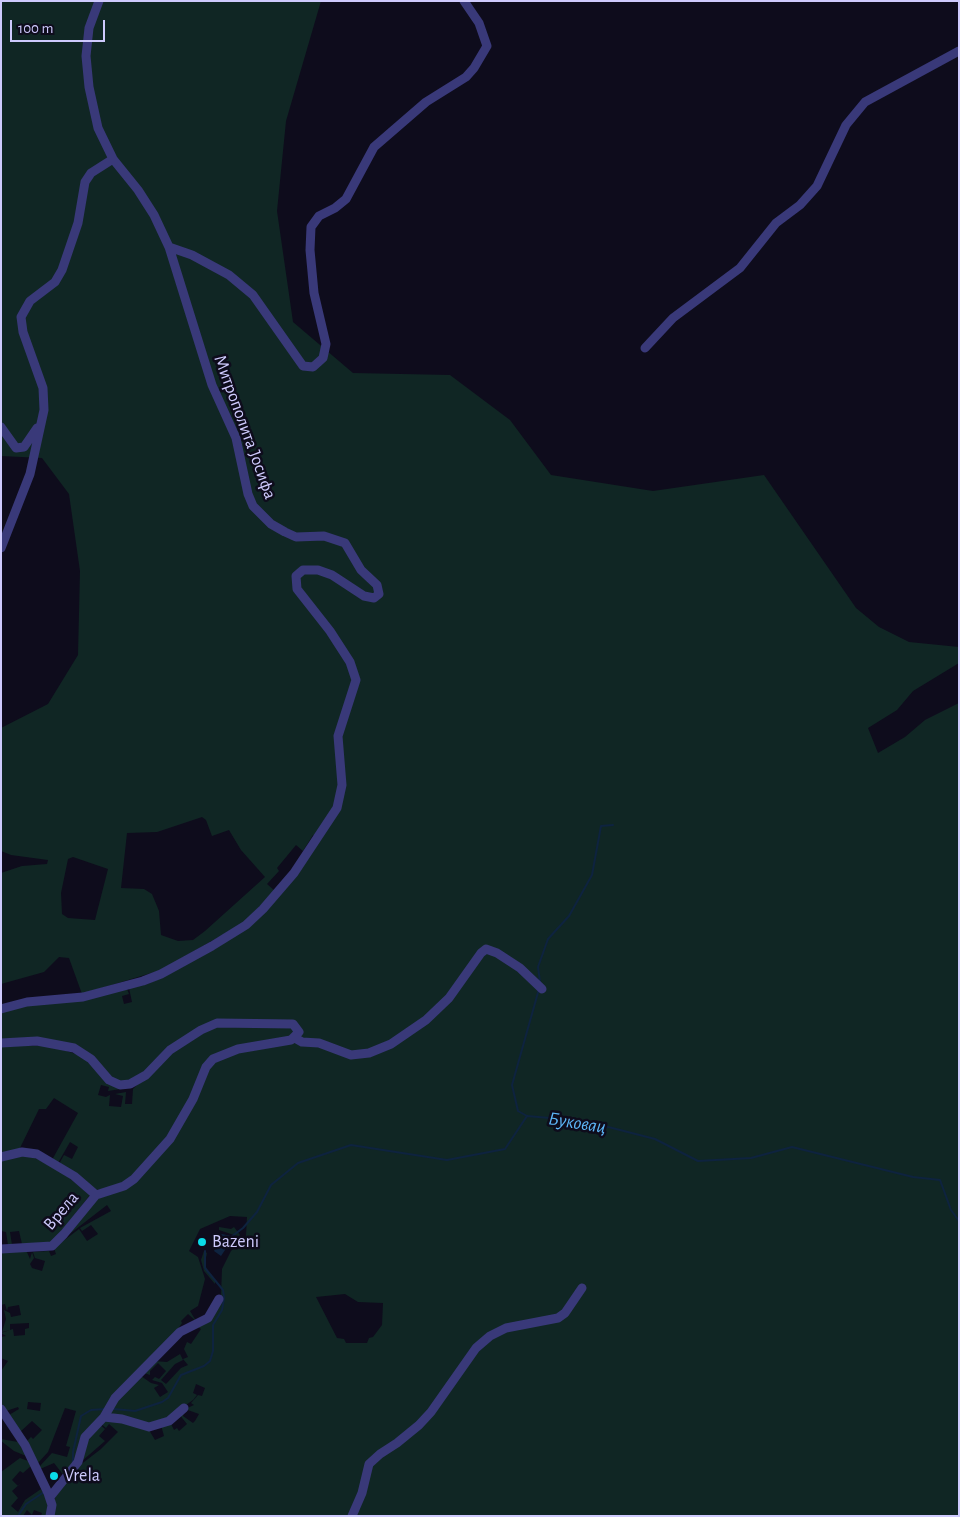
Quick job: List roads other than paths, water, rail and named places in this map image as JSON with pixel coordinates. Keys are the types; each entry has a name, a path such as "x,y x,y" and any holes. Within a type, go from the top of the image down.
{"street":[{"name":"Митрополита Јосифа","path":"1,1009 28,1002 83,997 143,981 161,974 246,925 280,890 334,815 342,794 338,736 354,692 356,675 322,619 297,589 295,580 298,573 303,570 318,570 332,575 370,598 377,597 379,589 361,570 345,543 324,536 308,538 284,532 271,524 253,506 248,494 236,438 212,385 169,247 154,216 138,190 113,159 98,128 86,56 89,28 99,1"},
{"path":"169,247 192,255 229,275 253,295 303,366 313,367 323,358 326,344 314,292 310,250 311,227 319,216 335,208 346,199 374,147 426,102 466,77 474,68 486,46 479,23 464,1"},
{"path":"645,348 674,318 740,268 776,223 800,205 816,186 846,125 865,102 959,51"},
{"path":"1,548 30,474 44,410 43,388 23,332 21,317 30,301 54,282 62,270 78,223 85,182 91,174 113,159"},
{"path":"1,427 16,448 24,448 35,429 40,426"},
{"path":"96,1195 129,1183 170,1139 193,1099 206,1067 213,1059 238,1049 296,1038 302,1042 319,1043 351,1055 369,1053 391,1044 426,1020 449,998 486,949 492,950 508,960 540,988"},
{"path":"1,1043 38,1041 74,1048 91,1060 109,1080 120,1085 130,1084 146,1074 176,1046 201,1030 218,1023 292,1024 299,1032 296,1038"},
{"name":"Врела","path":"1,1157 22,1152 37,1154 74,1176 96,1195 52,1246 1,1249"},
{"path":"352,1516 362,1493 369,1464 380,1454 409,1435 431,1412 476,1348 490,1336 506,1328 562,1316 582,1288"},
{"path":"48,1492 78,1462 84,1436 107,1412 115,1398 177,1335 208,1318 218,1299"},
{"path":"107,1412 122,1419 150,1427 169,1421 184,1408"},
{"path":"1,1409 24,1445 48,1492 50,1516"}],"water":[{"path":"221,1239 229,1244 221,1256 214,1251"}],"waterway":[{"path":"540,982 538,967 548,939 569,916 592,875 601,826 613,825"},
{"name":"Буковац","path":"539,989 512,1085 518,1111 527,1116 585,1121 655,1139 698,1161 751,1158 792,1147 913,1177 940,1180 951,1210 959,1221"},
{"name":"Буковац","path":"213,1236 217,1234 231,1237 243,1228 257,1212 271,1185 298,1163 351,1145 447,1160 505,1149 527,1116"},
{"name":"Буковац","path":"114,1409 135,1411 162,1402 168,1398 181,1375 204,1366 210,1361 213,1351 213,1325 222,1310 224,1298 223,1290 205,1268 205,1251"},
{"name":"Буковац","path":"73,1463 73,1452 81,1416 91,1410 106,1409"},
{"name":"Буковац","path":"18,1516 26,1504 44,1492"}],"place":[{"name":"Bazeni","path":"202,1242"},
{"name":"Vrela","path":"54,1476"}]}
